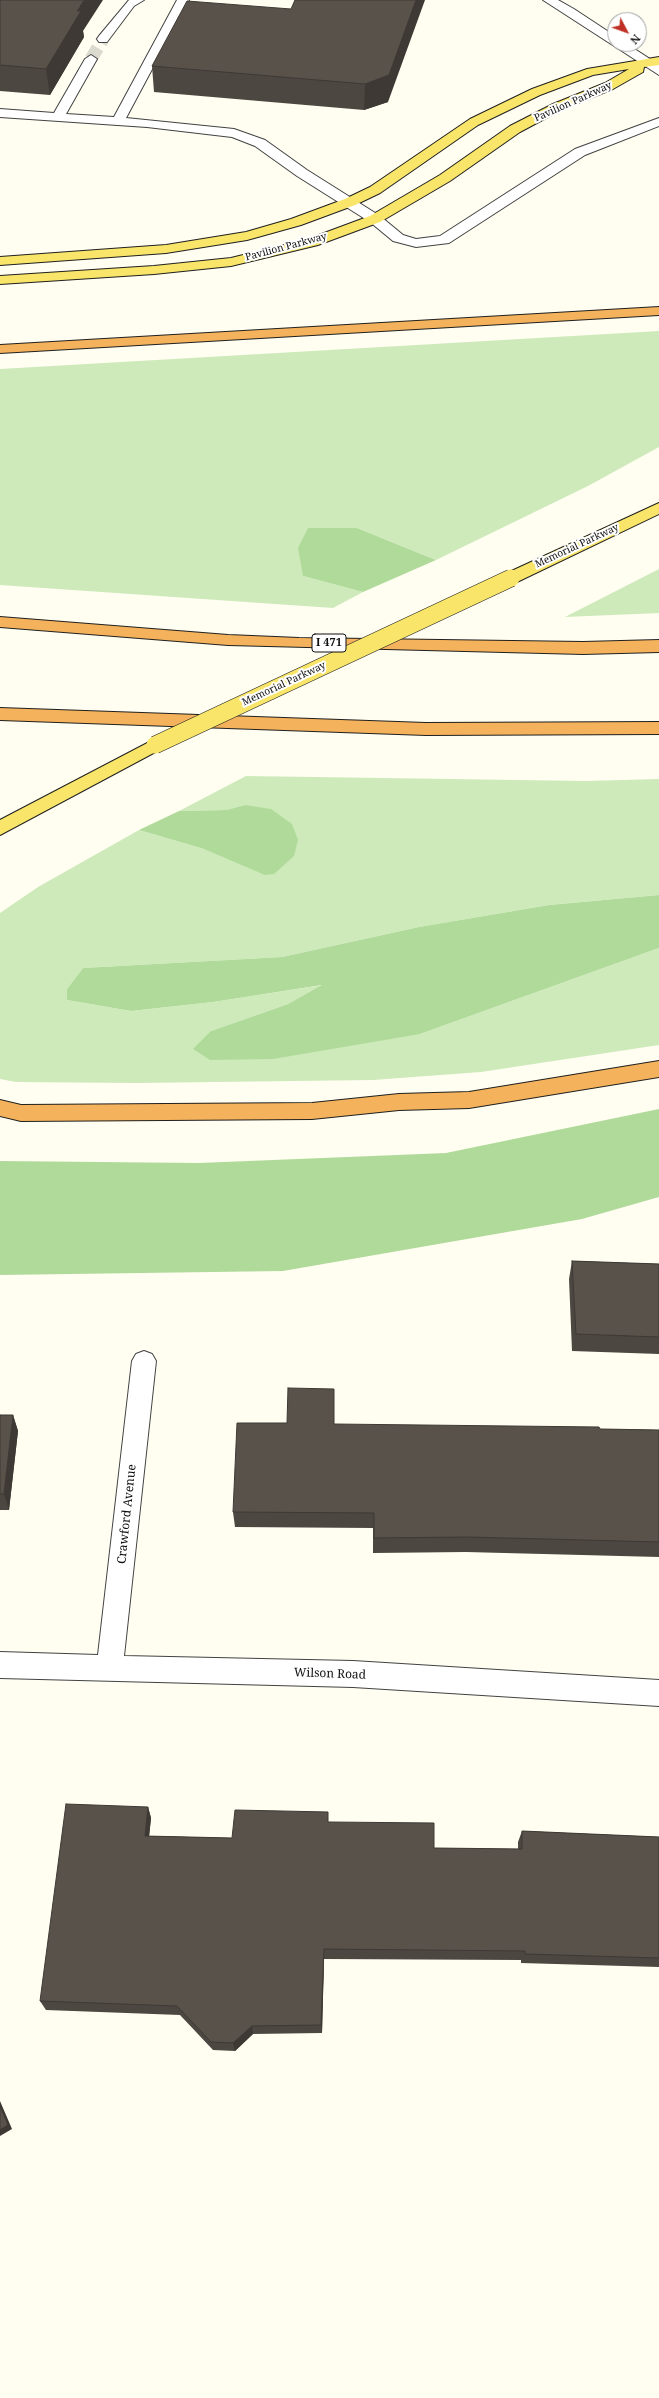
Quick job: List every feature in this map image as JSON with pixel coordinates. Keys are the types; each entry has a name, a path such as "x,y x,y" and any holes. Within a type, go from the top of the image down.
{"highway":[{"path":"0,349 509,318 656,312"},
{"name":"I 471","path":"0,622 228,640 300,643 583,648 659,646"},
{"path":"0,714 426,729 659,728"},
{"path":"0,1114 312,1110 399,1102 469,1100 659,1069"},
{"path":"0,1108 21,1113"}],"main road":[{"name":"Pavilion Parkway","path":"0,261 166,250 247,236 296,222 350,202 375,190 474,122 536,92 591,72 654,62"},
{"name":"Pavilion Parkway","path":"0,280 154,270 231,262 314,242 375,219 445,178 515,129 557,107 609,86 654,62"},
{"name":"Memorial Parkway","path":"0,828 155,745 659,508"}],"street":[{"path":"103,39 130,4 138,0"},
{"path":"119,120 183,0"},
{"path":"549,0 607,36"},
{"path":"635,52 654,62 659,71"},
{"path":"58,117 91,59"},
{"path":"0,113 119,120 234,133 260,142 302,173 375,219 398,238 416,243 444,240 580,152 659,122"},
{"name":"Crawford Avenue","path":"110,1667 144,1361"},
{"name":"Wilson Road","path":"0,1665 362,1675 659,1693"}],"green space":[{"path":"659,331 659,447 588,486 436,560 357,528 303,576 363,592 333,608 0,585 0,369"},
{"path":"308,528 357,528 436,560 363,592 303,576 298,548"},
{"path":"659,569 659,613 565,617"},
{"path":"246,776 586,781 659,779 659,895 549,905 419,927 282,957 83,968 67,989 67,1000 131,1011 213,1002 323,985 288,1004 211,1031 420,1034 659,948 659,1045 481,1072 373,1080 136,1083 16,1082 0,1079 0,913 38,887 139,830 204,849 245,805 226,810 179,811"},
{"path":"245,805 271,809 292,824 298,840 294,856 274,874 265,875 204,849 139,830 179,811 226,810"},
{"path":"659,895 659,948 420,1034 273,1059 210,1060 193,1049 211,1031 288,1004 322,985 213,1002 131,1011 67,1000 67,989 83,968 282,957 419,927 549,905"},
{"path":"659,1109 659,1197 582,1219 283,1271 0,1275 0,1161 199,1163 446,1153"}],"building":[{"path":"0,0 84,0 77,11 81,11 46,69 0,65"},
{"path":"295,0 416,0 389,75 365,84 152,66 187,1 291,9"},
{"path":"572,1261 659,1264 659,1337 576,1334"},
{"path":"288,1388 334,1389 334,1424 599,1427 600,1429 659,1430 659,1542 468,1537 374,1538 374,1513 233,1512 237,1423 287,1423"},
{"path":"0,1415 13,1415 4,1494 0,1494"},
{"path":"66,1804 148,1807 145,1836 232,1838 235,1810 328,1812 328,1822 434,1823 434,1848 522,1849 522,1831 659,1837 659,1958 525,1954 525,1951 324,1949 321,2025 252,2026 233,2043 211,2042 177,2006 40,2001"},
{"path":"0,2106 8,2125 0,2130"}],"tunnel":[{"path":"91,59 103,39"}]}
